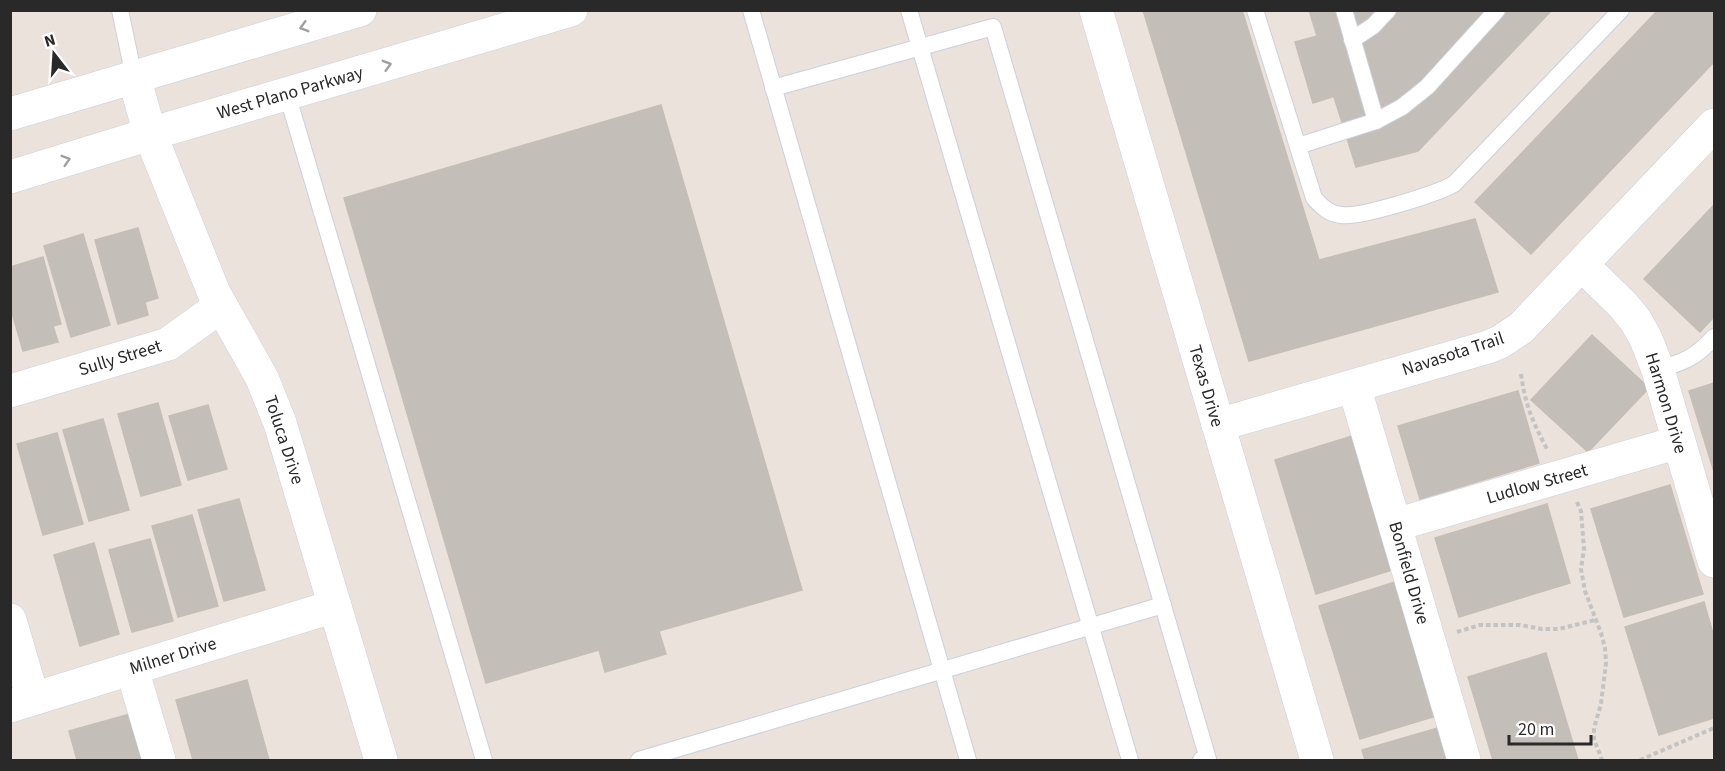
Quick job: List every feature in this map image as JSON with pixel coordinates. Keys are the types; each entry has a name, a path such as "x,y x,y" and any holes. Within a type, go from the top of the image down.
{"street":[{"path":"10,114 360,10"},
{"name":"West Plano Parkway","path":"10,177 571,10"},
{"name":"Texas Drive","path":"1096,10 1317,760"},
{"name":"Toluca Drive","path":"134,77 150,134 214,293 262,378 280,423 381,760"},
{"name":"Navasota Trail","path":"1218,425 1500,342 1521,328 1714,125"},
{"name":"Harmon Drive","path":"1582,265 1623,305 1636,321 1646,339 1658,370 1714,561"},
{"name":"Sully Street","path":"10,391 168,344 221,306"},
{"name":"Bonfield Drive","path":"1354,386 1464,760"},
{"name":"Ludlow Street","path":"1395,525 1679,442"},
{"name":"Milner Drive","path":"22,703 335,606"},
{"path":"10,620 22,703"},
{"path":"132,669 159,760"}],"lane":[{"path":"120,10 134,77"},
{"path":"751,10 968,760"},
{"path":"909,10 1130,760"},
{"path":"1255,10 1314,198 1330,213 1342,215 1356,215 1454,184 1621,10"},
{"path":"1344,10 1376,121"},
{"path":"1352,40 1373,26 1388,10"},
{"path":"1298,146 1376,121 1402,107 1427,87 1497,10"},
{"path":"773,88 993,27 1208,759 1201,760"},
{"path":"286,94 484,760"},
{"path":"1658,370 1696,355 1714,337"},
{"path":"639,760 1163,605"}],"path":[{"path":"1521,374 1524,397 1551,457"},
{"path":"1581,511 1584,549 1581,569 1585,591 1601,633 1606,655 1601,704 1594,728 1594,739 1602,760"},
{"path":"1453,633 1480,625 1520,625 1559,629 1595,620"},
{"path":"1640,760 1714,728"}],"building":[{"path":"1143,10 1242,10 1319,260 1475,219 1498,292 1249,361"},
{"path":"1309,10 1552,10 1418,151 1356,167 1334,97 1345,93 1328,33 1317,36"},
{"path":"1658,10 1714,10 1714,62 1531,254 1475,202"},
{"path":"1328,33 1345,93 1313,103 1295,42"},
{"path":"661,105 802,590 659,631 666,654 605,672 599,650 486,683 344,198"},
{"path":"1714,205 1714,317 1700,332 1644,279"},
{"path":"138,228 158,298 145,302 148,315 118,324 95,240"},
{"path":"83,234 110,325 71,337 44,246"},
{"path":"43,257 61,324 53,326 58,342 23,351 10,306 10,267"},
{"path":"1592,335 1649,388 1588,452 1531,400"},
{"path":"1714,383 1714,472 1689,391"},
{"path":"1518,391 1539,463 1420,499 1398,426"},
{"path":"158,403 181,485 141,496 118,414"},
{"path":"208,405 227,469 188,480 169,416"},
{"path":"103,419 129,510 89,521 63,430"},
{"path":"57,433 83,524 43,535 17,444"},
{"path":"1352,436 1392,570 1316,594 1275,460"},
{"path":"1670,485 1703,594 1624,617 1591,509"},
{"path":"239,499 265,590 224,601 198,510"},
{"path":"1547,504 1570,583 1459,617 1435,538"},
{"path":"192,515 218,606 178,617 152,526"},
{"path":"150,539 173,621 132,632 109,550"},
{"path":"94,543 119,634 80,646 54,555"},
{"path":"1395,582 1436,716 1360,739 1319,606"},
{"path":"1704,602 1714,637 1714,718 1659,735 1625,627"},
{"path":"1546,653 1578,760 1493,760 1468,677"},
{"path":"247,680 269,760 193,760 176,700"},
{"path":"141,711 154,760 77,760 69,731"},
{"path":"1438,728 1447,760 1365,760 1362,750"}]}
